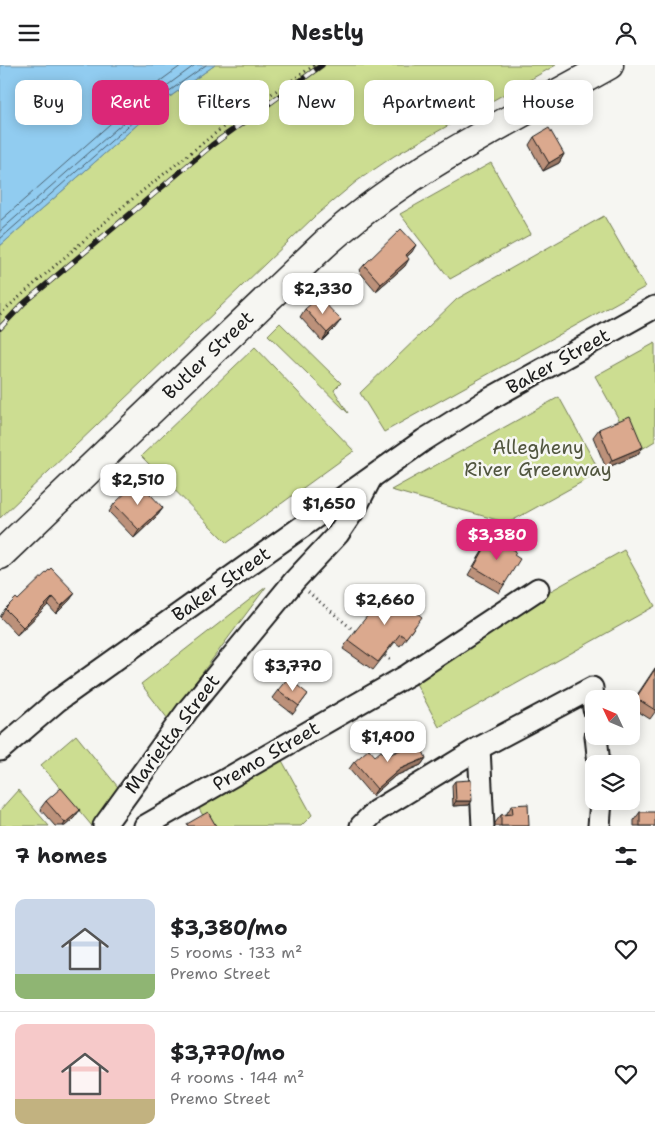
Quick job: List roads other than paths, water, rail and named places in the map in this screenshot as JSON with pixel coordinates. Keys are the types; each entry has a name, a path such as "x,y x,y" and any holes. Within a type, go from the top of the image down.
{"highway":[{"name":"Butler Street","path":"0,555 314,253 358,215 424,169 609,65"}],"street":[{"name":"Baker Street","path":"0,750 56,701 454,421 655,307"},
{"name":"Marietta Street","path":"104,826 188,710 294,580 348,521 371,478"},
{"name":"Premo Street","path":"145,826 408,675 538,589"},
{"path":"361,826 376,811 479,748 585,692"},
{"path":"479,748 483,826"},
{"path":"599,826 600,810"}],"water":[{"path":"0,65 215,65 194,80 179,80 179,90 169,97 169,80 92,80 92,125 137,125 0,246"}],"railway":[{"path":"0,328 23,304 212,145 322,65"}],"park label":[{"name":"Allegheny River Greenway","path":"538,458"}]}
